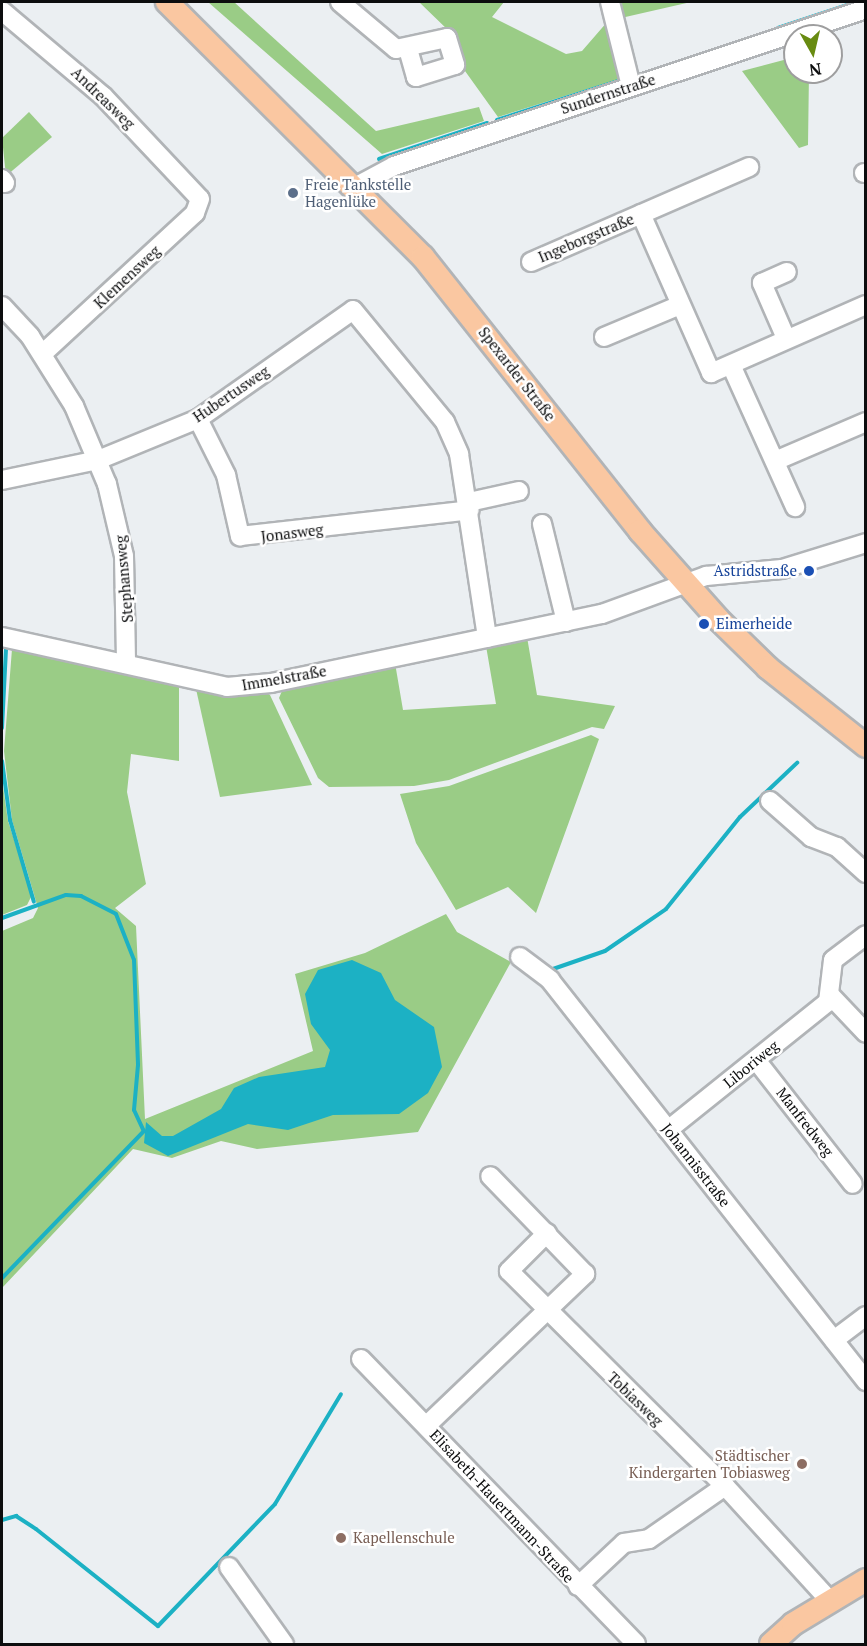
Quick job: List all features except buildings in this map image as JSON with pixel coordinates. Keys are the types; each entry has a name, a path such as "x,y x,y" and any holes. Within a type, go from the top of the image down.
{"main road":[{"name":"Spexarder Straße","path":"167,2 423,257 685,582 768,668 866,746"},
{"path":"778,1640 866,1580"}],"street":[{"path":"340,2 374,33 396,49 408,49"},
{"path":"607,2 631,86"},
{"name":"Sundernstraße","path":"355,187 394,166 866,9"},
{"name":"Andreasweg","path":"2,11 70,65 199,192"},
{"name":"Ingeborgstraße","path":"531,262 749,167"},
{"name":"Klemensweg","path":"42,354 195,213 199,192"},
{"name":"Ingeborgstraße","path":"641,214 711,373 731,365"},
{"path":"785,336 762,283 787,272"},
{"path":"604,337 680,304"},
{"path":"795,507 731,365 785,336 866,305"},
{"name":"Stephansweg","path":"2,306 42,354 98,460 124,556 126,664"},
{"name":"Hubertusweg","path":"98,460 198,418 352,310 444,422 459,454 470,506"},
{"name":"Jonasweg","path":"198,418 226,475 240,536 470,506 519,491"},
{"path":"775,461 866,422"},
{"path":"2,480 98,460"},
{"path":"470,506 488,638"},
{"path":"543,524 566,622"},
{"path":"685,582 717,573 782,569 866,543"},
{"name":"Immelstraße","path":"2,637 227,687 566,622 685,582"},
{"path":"770,801 811,837 837,847 866,873"},
{"path":"866,935 833,960 830,995 866,1033"},
{"name":"Johannisstraße","path":"520,957 550,980 866,1381"},
{"name":"Liboriweg","path":"668,1130 756,1060 830,995"},
{"name":"Manfredweg","path":"756,1060 853,1184"},
{"path":"490,1176 585,1274 546,1311"},
{"name":"Tobiasweg","path":"547,1233 509,1271 546,1311 725,1486 830,1603"},
{"name":"Elisabeth-Hauertmann-Straße","path":"427,1425 546,1311"},
{"path":"834,1340 866,1316"},
{"name":"Elisabeth-Hauertmann-Straße","path":"361,1359 636,1644"},
{"name":"Elisabeth-Hauertmann-Straße","path":"578,1586 624,1543 649,1539 725,1486"},
{"path":"229,1567 284,1644"}],"green space":[{"path":"208,2 234,2 376,131 479,107 484,121 382,154"},
{"path":"419,2 504,2 492,17 566,54 582,51 608,21 619,79 498,117 460,64 450,32"},
{"path":"617,2 691,2 621,18"},
{"path":"783,60 783,84 809,84 808,145 799,148 742,71"},
{"path":"29,112 52,137 6,176 2,138"},
{"path":"527,637 537,695 615,706 604,729 592,727 449,780 414,786 329,787 318,778 279,698 284,686 395,663 403,710 496,704 486,646"},
{"path":"12,649 179,684 179,761 131,754 127,792 146,884 115,908 136,926 145,1119 313,1051 295,974 365,953 446,914 457,932 511,962 418,1132 257,1149 221,1141 172,1158 133,1149 2,1288 2,931 33,918 38,908 12,820 4,751"},
{"path":"196,689 262,690 270,695 312,785 220,797"},
{"path":"591,735 599,739 536,913 508,887 456,910 416,843 400,794 449,786"},
{"path":"2,780 8,821 32,895 27,905 2,915"}],"water":[{"path":"352,960 381,973 395,1000 434,1027 442,1067 428,1093 399,1114 333,1115 288,1130 248,1124 168,1156 144,1143 146,1122 162,1136 173,1136 221,1109 234,1088 259,1077 325,1067 330,1050 311,1024 305,994 318,970"}],"waterway":[{"path":"778,28 856,2"},
{"path":"497,120 621,80"},
{"path":"379,159 487,123"},
{"path":"487,320 500,336"},
{"path":"2,728 6,648"},
{"path":"2,761 10,820 34,902"},
{"path":"553,969 605,951 666,909 740,817 797,763"},
{"path":"2,918 66,895 81,896 116,914 134,960 138,1065 134,1110 144,1131 2,1278"},
{"path":"2,1520 16,1516 36,1529 158,1626 275,1504 341,1394"}],"place":[{"name":"Freie Tankstelle Hagenlüke","path":"293,193"},
{"name":"Astridstraße","path":"809,571"},
{"name":"Eimerheide","path":"704,624"},
{"name":"Städtischer Kindergarten Tobiasweg","path":"802,1464"},
{"name":"Kapellenschule","path":"341,1538"}]}
